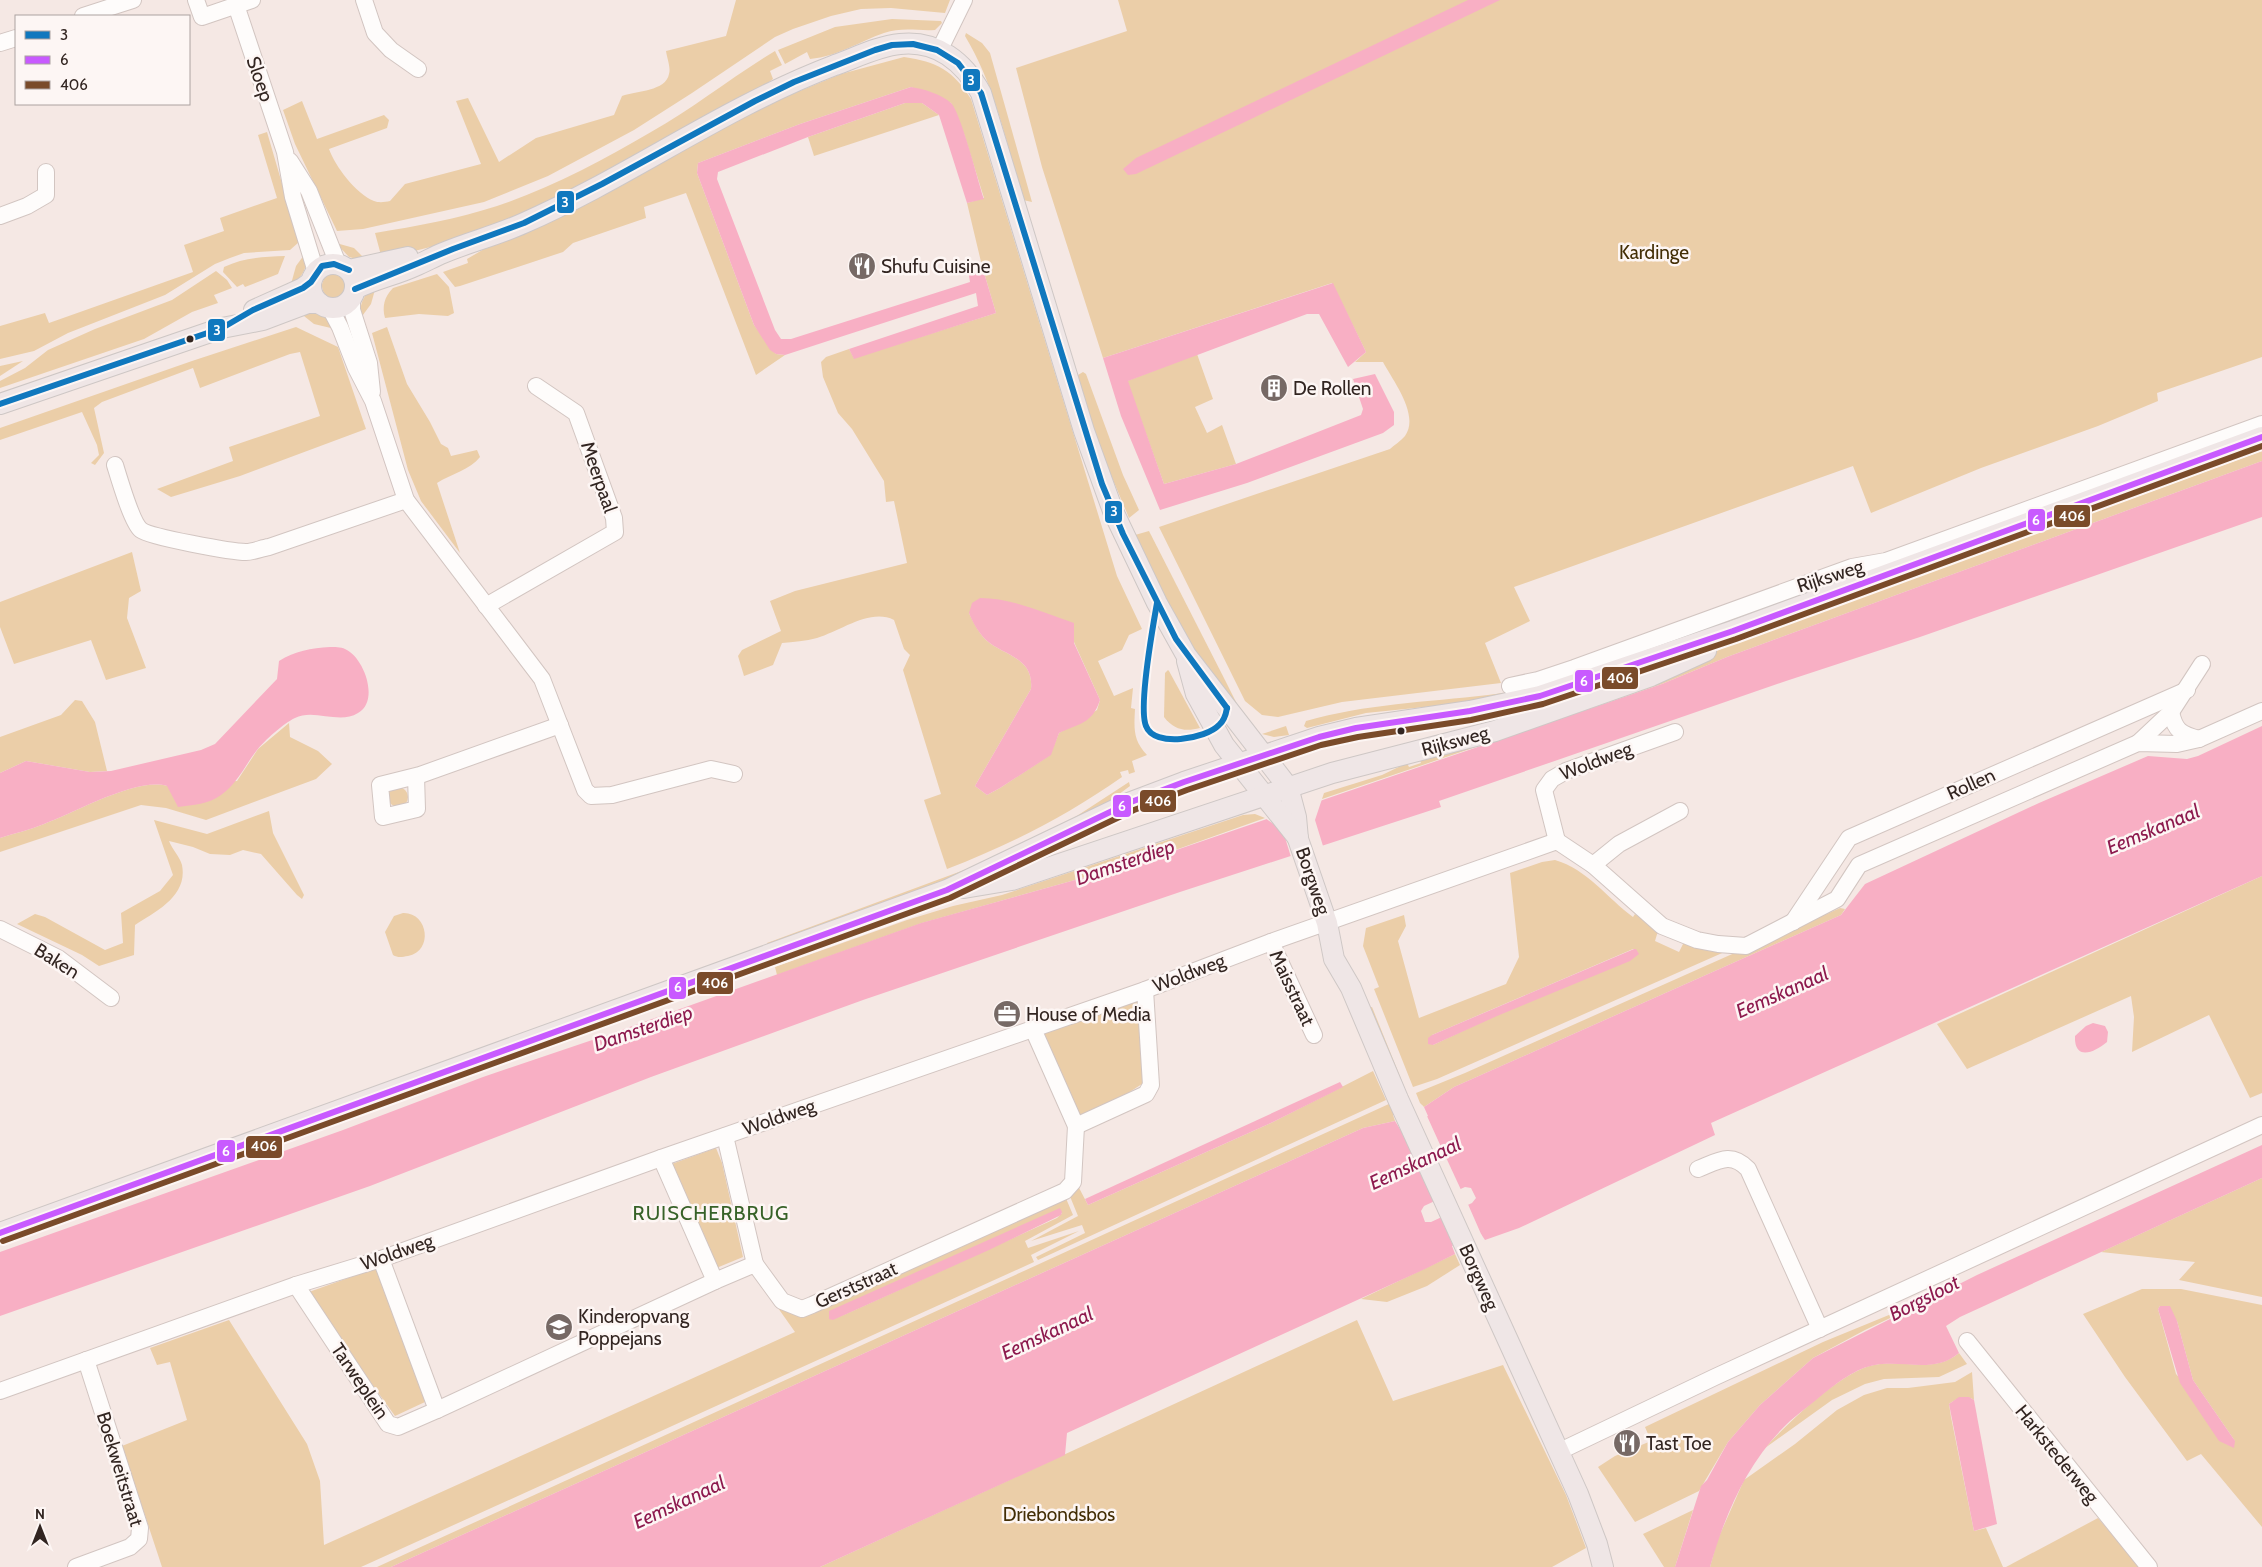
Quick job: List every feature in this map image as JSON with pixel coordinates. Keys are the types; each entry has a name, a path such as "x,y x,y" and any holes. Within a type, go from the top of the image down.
{"main road":[{"path":"0,404 222,328 263,320 308,303 340,307 353,294 442,253 525,223 606,183 684,137 759,98 816,72 899,44 921,45 940,49 960,63 972,76 981,93 1102,484 1149,586 1186,655 1288,787"},
{"path":"222,328 253,310 303,288 326,265 344,267 442,253"},
{"path":"344,267 355,281 353,294"},
{"path":"314,277 313,296 325,305"},
{"name":"Rijksweg","path":"0,1233 947,890 1131,802 1238,763 1356,728 1470,711 1550,692 1733,631 2262,437"},
{"name":"Rijksweg","path":"947,890 1012,880 1288,787 1390,757 1442,746 1481,735 1616,670 1651,676 1751,632 2262,446"},
{"path":"1186,655 1196,694 1224,745 1264,795 1286,811"},
{"path":"1550,692 1574,668"},
{"name":"Borgweg","path":"1288,787 1286,811 1301,846 1327,924 1333,955 1350,988 1590,1524 1603,1567"}],"street":[{"path":"86,15 134,0"},
{"path":"196,0 202,17 252,0"},
{"path":"364,0 375,34 391,50 418,69"},
{"path":"940,49 964,0"},
{"name":"Sloep","path":"236,6 286,152 293,197 314,277"},
{"path":"0,43 15,38"},
{"name":"Sloep","path":"286,152 309,192 344,267"},
{"path":"0,216 28,206 46,196 46,172"},
{"path":"353,294 352,310 369,363 373,401"},
{"path":"325,305 340,327 356,368 373,401 406,500 542,678 584,790 591,796 612,795 711,769 734,774"},
{"name":"Meerpaal","path":"486,606 615,532 614,518 576,413 536,386"},
{"name":"Rijksweg","path":"1510,686 1538,680 1574,668 1616,670 1852,567 1886,561 2262,424"},
{"path":"115,465 134,519 140,530 161,537 235,551 247,552 269,547 406,500"},
{"name":"Rollen","path":"1592,865 1662,926 1697,940 1746,946 1792,924 1837,899 1859,865 2138,743 2171,712 2187,690 2202,664"},
{"name":"Rollen","path":"1792,924 1849,838 2187,690"},
{"path":"2171,712 2174,725 2184,735 2199,739"},
{"name":"Rollen","path":"2138,743 2177,744 2199,739 2262,712"},
{"path":"416,776 560,725"},
{"name":"Woldweg","path":"0,1391 296,1285 381,1259 661,1158 1145,990 1271,942 1327,924 1557,841 1544,790 1552,779 1566,771 1675,732"},
{"path":"1557,841 1592,865 1619,844 1680,811"},
{"name":"Baken","path":"0,929 58,958 111,998"},
{"name":"Maisstraat","path":"1271,942 1314,1035"},
{"path":"1033,1029 1076,1126 1146,1094 1151,1085 1145,990"},
{"path":"1558,1452 2262,1125"},
{"name":"Gerststraat","path":"755,1264 782,1301 802,1309 1065,1191 1073,1182 1076,1126"},
{"path":"381,1259 437,1410 755,1264 725,1136"},
{"path":"661,1158 715,1281"},
{"path":"1698,1169 1725,1158 1739,1160 1748,1169 1820,1329"},
{"name":"Tarweplein","path":"296,1285 388,1424 398,1427 437,1410"},
{"name":"Harkstederweg","path":"1967,1341 2150,1567"},
{"name":"Boekweitstraat","path":"76,1567 130,1547 139,1539 140,1528 86,1360"}],"green space":[{"path":"736,0 950,0 945,13 891,8 861,9 831,16 793,29 775,37 634,130 548,176 484,202 363,229 337,231 295,144 283,110 302,101 317,139 384,115 389,120 387,128 329,149 341,171 360,192 376,202 390,201 405,184 481,164 456,101 468,98 499,162 536,138 614,115 622,96 650,90 662,84 667,80 669,72 666,51 726,36"},
{"name":"Kardinge","path":"1118,0 2262,0 2262,357 2157,393 2158,401 2098,426 1981,468 1871,513 1853,466 1514,587 1530,621 1485,643 1501,683 1342,702 1278,717 1262,715 1245,701 1159,527 1390,449 1402,440 1409,428 1407,408 1383,362 1355,362 1366,352 1332,283 1103,358 1042,167 1016,68 1127,31"},
{"path":"892,19 941,21 942,23 935,30 903,30 884,33 830,55 810,59 807,52 785,64 778,50 835,27"},
{"path":"966,33 982,43 990,53 1032,202 1023,200 1006,137 992,95 965,36"},
{"path":"775,51 782,65 770,71 773,79 761,88 616,168 542,205 466,236 382,259 375,233 437,222 482,211 557,182 667,123"},
{"path":"904,57 916,59 935,65 951,74 971,99 1117,576 1142,629 1129,635 1122,650 1098,661 1114,696 1133,688 1131,708 1135,709 1135,734 1142,750 1147,755 1132,761 1135,772 1129,774 1128,770 1120,772 1122,777 1059,817 994,850 947,869 924,800 941,794 903,670 910,655 904,649 894,620 885,617 865,619 817,638 782,643 773,665 744,676 738,656 742,650 781,631 770,601 795,591 907,563 894,501 886,502 884,481 852,429 838,413 823,377 821,362 826,357 849,349 854,358 996,313 982,266 967,203 984,198 964,134 951,103 911,87 800,124 698,163 697,173 754,325 776,354 785,355 756,375 686,193 644,207 646,218 573,243 563,252 460,286 455,287 443,272 468,263 467,259 491,245 751,111 841,74","holes":["969,613 1074,642 1100,700 1097,710 1059,733 1050,755 987,795 975,786 1031,689 1031,678 1028,670 1016,658 986,640 978,631"]},
{"path":"905,103 922,103 939,115 814,156 808,137"},
{"path":"267,132 299,242 290,250 244,253 230,258 215,264 165,295 68,333 34,351 0,359 0,326 45,313 49,323 193,272 184,245 224,231 220,218 277,198 258,135"},
{"path":"336,243 354,248 368,262 349,257"},
{"path":"307,251 304,270 299,278 291,284 296,266"},
{"path":"285,256 278,274 245,287 243,284 237,287 223,272 224,267 239,261"},
{"path":"216,271 227,280 232,288 214,295 218,303 192,312 144,339 0,388 0,381 25,368 48,350 95,329 172,300"},
{"path":"334,274 339,275 345,281 345,291 339,297 334,298 329,297 323,291 322,286 323,281 329,275"},
{"path":"437,274 449,287 454,313 448,316 419,314 385,318 384,302 393,288"},
{"path":"376,286 371,304 360,319 363,300"},
{"path":"313,311 326,318 335,329 314,324 299,312"},
{"path":"296,327 338,347 366,429 240,476 171,497 157,489 233,461 229,447 320,416 300,352 290,354 200,388 193,368 102,402 94,408 104,453 95,465 91,463 99,455 97,445 82,412 0,440 0,428"},
{"path":"387,327 407,384 441,444 448,448 451,456 477,450 480,457 466,469 437,483 460,553 421,501 408,470 372,333"},
{"path":"1197,354 1213,399 1195,407 1207,433 1222,425 1236,464 1164,484 1127,381"},
{"path":"23,361 0,376 0,366"},
{"path":"1083,372 1086,374 1123,475 1139,510 1129,518 1092,430 1078,375"},
{"path":"2262,451 2262,461 1727,657 1662,684 1322,799 1324,793 1382,775 1407,763 1409,767 1421,763 1418,756 1656,680 1723,648"},
{"path":"1149,531 1239,708 1215,684 1170,610 1135,535"},
{"path":"132,552 141,591 129,598 127,618 146,668 106,680 91,640 14,664 0,627 0,602"},
{"path":"1168,670 1200,728 1180,729 1172,725 1164,717 1165,673"},
{"path":"1541,686 1454,704 1366,713 1307,728 1304,726 1306,721 1351,711 1396,704 1488,695"},
{"path":"75,700 82,701 95,722 107,771 90,772 26,761 0,773 0,737 61,715"},
{"path":"289,723 290,737 318,751 332,764 316,779 206,820 166,808 141,805 0,852 0,838 39,826 123,791 154,785 167,786 237,781 258,749"},
{"path":"1286,726 1289,735 1274,737 1262,734"},
{"path":"1129,782 1130,786 1099,809 954,877 768,946 767,943 975,866 1063,825"},
{"path":"398,787 405,790 408,797 405,804 398,807 391,804 388,797 391,790"},
{"path":"269,811 273,833 304,895 302,899 261,854 243,850 230,855 210,854 193,847 169,841 180,859 183,876 176,894 161,908 135,925 134,955 99,966 82,955 17,924 35,914 45,917 105,950 123,943 121,913 160,891 173,875 154,820 207,834"},
{"path":"1255,814 1265,818 1150,859 922,923 777,975 775,967 907,920 953,906 1002,895 1243,815"},
{"path":"1555,860 1577,870 1633,917 1635,914 1658,931 1655,941 1679,952 1684,942 1729,950 1437,1079 1413,1087 1374,989 1379,987 1363,946 1366,928 1404,915 1406,926 1398,941 1419,1018 1506,984 1519,957 1510,873 1542,862","holes":["1636,949 1433,1045 1432,1035"]},
{"path":"2262,876 2262,1093 2250,1098 2209,1015 2132,1052 2134,1017 2131,996 1967,1069 1937,1024"},
{"path":"1840,908 1845,909 1841,915 1454,1087 1424,1107 1420,1103 1416,1093"},
{"path":"403,913 411,914 418,919 425,932 422,947 416,953 398,957 393,955 385,932 394,916"},
{"path":"1136,1001 1142,1008 1145,1082 1125,1095 1082,1115 1076,1113 1042,1034"},
{"path":"1372,1007 1405,1089 1403,1090 1368,1008"},
{"path":"1373,1071 1386,1100 1038,1260 1036,1257 1085,1233 1082,1225 1031,1241 1078,1216 1069,1194 1077,1184 1088,1205 1273,1122"},
{"path":"1391,1103 1396,1114 1393,1115 1395,1121 1363,1128 391,1567 377,1567"},
{"path":"716,1148 722,1163 743,1257 714,1269 669,1165"},
{"path":"2262,1178 2262,1297 2179,1280 2195,1262 2101,1252"},
{"path":"1065,1196 1073,1215 1025,1241 1028,1248 1079,1231 1031,1255 1034,1262 361,1567 162,1567 122,1446 187,1420 170,1362 157,1365 150,1348 229,1320 307,1444 320,1481 324,1545 795,1332 778,1308 792,1314 801,1314","holes":["1062,1213 1057,1218 833,1320"]},
{"path":"1455,1254 1460,1265 1427,1286 1387,1302 1361,1299"},
{"path":"376,1268 425,1402 395,1416 319,1311 309,1292"},
{"path":"2142,1289 2181,1289 2262,1305 2262,1527 2201,1454 2187,1461 2125,1377 2083,1314","holes":["2160,1306 2177,1321 2193,1380 2235,1441 2176,1374 2158,1309"]},
{"path":"1945,1292 1865,1330 1813,1358 1760,1405 1728,1442 1699,1491 1635,1522 1598,1467 1615,1456 1651,1441 1645,1427 1823,1342"},
{"name":"Driebondsbos","path":"1357,1320 1393,1401 1503,1365 1566,1495 1586,1548 1552,1567 820,1567"},
{"path":"1959,1353 1967,1364 1939,1377 1884,1379 1865,1384 1832,1400 1765,1448 1816,1399 1846,1377 1861,1369 1885,1364 1918,1365 1939,1363"},
{"path":"1972,1372 1974,1400 1968,1397 1955,1400 1949,1404 1951,1417 1974,1531 1986,1528 2003,1567 1710,1567 1717,1541 1744,1480 1795,1444 1837,1410 1864,1395 1887,1388 1908,1388 1955,1382"},
{"path":"1693,1510 1675,1567 1664,1567 1643,1534"},
{"path":"2098,1518 2140,1567 2006,1567"}],"water":[{"path":"1468,0 1500,0 1136,174 1128,175 1123,169 1136,158"},
{"path":"911,87 932,92 942,97 951,103 955,109 984,199 967,203 939,115 922,103 905,103 808,137 718,172 717,179 775,330 781,339 791,339 970,282 968,270 982,266 996,313 854,359 849,349 978,306 976,293 785,355 776,354 770,350 754,325 697,173 698,163 800,124"},
{"path":"1333,283 1366,352 1348,367 1319,314 1307,314 1128,381 1164,484 1236,464 1361,415 1363,409 1353,379 1375,374 1394,412 1394,425 1383,433 1247,483 1160,510 1121,416 1103,358"},
{"name":"Damsterdiep","path":"2262,461 2262,517 1920,637 1786,681 1439,801 1441,807 1180,892 863,1000 651,1077 370,1186 0,1316 0,1252 343,1130 483,1077 610,1034 921,923 1150,859 1662,684 1727,657"},
{"path":"980,598 1016,603 1074,623 1074,643 1100,700 1097,708 1089,718 1059,733 1051,755 987,795 975,786 1031,689 1031,678 1023,664 986,640 976,627 969,613 972,603"},
{"path":"330,647 343,648 358,661 367,679 369,690 365,707 351,716 302,715 290,720 260,746 232,785 216,798 201,804 178,807 167,786 139,787 123,791 39,826 0,838 0,773 26,761 90,772 111,771 201,750 215,744 277,679 279,661 303,651"},
{"name":"Eemskanaal","path":"2262,726 2262,876 1711,1123 1715,1135 1519,1228 1485,1240 1481,1234 1452,1246 1455,1254 1425,1269 1067,1433 1065,1455 820,1567 391,1567 1363,1128 1395,1121 1400,1129 1428,1116 1424,1107 1454,1087 1841,915 1865,884 2039,803 2148,756 2187,759 2198,756","holes":["1446,1147 1448,1150 1416,1167 1412,1166 1413,1160","1465,1187 1471,1188 1476,1198 1472,1203 1431,1222 1425,1222 1421,1211 1424,1206"]},
{"path":"1634,949 1639,954 1630,961 1497,1016 1433,1045 1428,1044 1428,1038 1432,1035"},
{"path":"2093,1023 2105,1026 2108,1032 2107,1042 2091,1052 2081,1052 2076,1044 2075,1036 2086,1026"},
{"path":"1340,1082 1343,1087 1273,1122 1088,1205 1085,1199"},
{"path":"2262,1145 2262,1178 1960,1317 1946,1326 1959,1353 1950,1359 1930,1365 1875,1365 1861,1369 1840,1381 1790,1421 1775,1436 1750,1470 1723,1527 1710,1567 1675,1567 1701,1486 1707,1480 1728,1442 1760,1405 1813,1358 1977,1275"},
{"path":"1060,1208 1061,1215 989,1250 833,1320 829,1319 829,1311"},
{"path":"2160,1306 2170,1306 2177,1321 2193,1380 2235,1441 2234,1448 2219,1441 2180,1383 2158,1309"},
{"path":"1959,1397 1969,1397 1974,1400 1997,1524 1974,1531 1949,1404"}],"pier":[{"path":"1322,799 1315,820 1323,846 1291,857 1283,831 1265,818"},
{"path":"1422,1105 1442,1149 1416,1162 1396,1119 1401,1126 1425,1115 1421,1108"},
{"path":"1443,1151 1462,1192 1435,1204 1416,1164"},
{"path":"1467,1202 1485,1243 1480,1237 1455,1248 1457,1255 1440,1215"}],"transit line":[{"name":"3","path":"355,289 453,249 524,223 602,184 755,101 794,82 892,45 913,44 937,50 958,63 981,93 1102,484 1123,534 1176,639 1227,708"},
{"name":"3","path":"0,404 222,328 253,310 303,288 311,282 322,266 334,264 349,270"},
{"name":"6","path":"0,1233 947,890 1131,802 1184,782 1319,737 1356,728 1470,711 1540,696 1733,631 2262,437"},
{"name":"406","path":"3,1241 950,898 1134,810 1187,790 1321,745 1358,737 1471,720 1543,704 1736,639 2262,446"},
{"name":"3","path":"1157,603 1145,685 1144,716 1146,726 1151,733 1159,737 1169,739 1192,737 1203,734 1219,725 1227,708"}],"place":[{"name":"Shufu Cuisine","path":"862,266"},
{"name":"De Rollen","path":"1274,388"},
{"name":"House of Media","path":"1007,1014"},
{"name":"Kinderopvang Poppejans","path":"559,1327"},
{"name":"Tast Toe","path":"1627,1443"}],"district":[{"name":"RUISCHERBRUG","path":"711,1213"}],"water label":[{"name":"Borgsloot","path":"1924,1298"}]}
